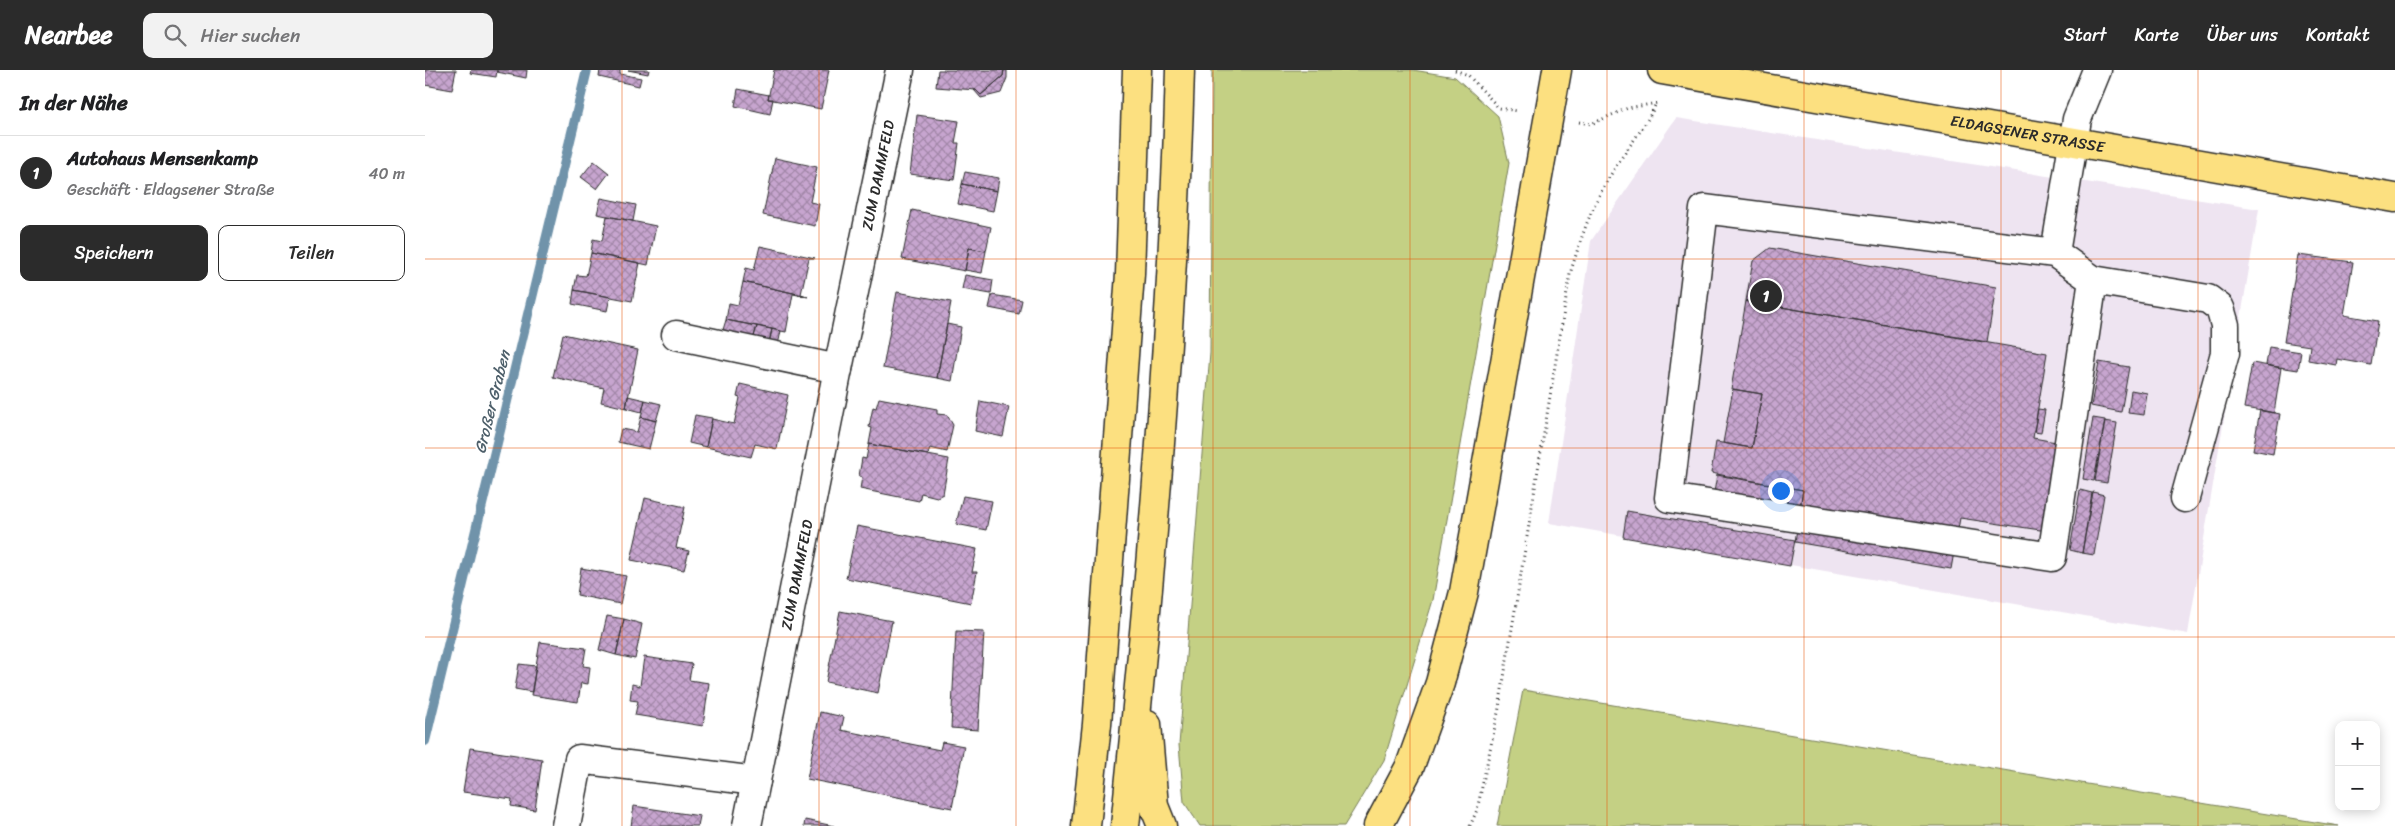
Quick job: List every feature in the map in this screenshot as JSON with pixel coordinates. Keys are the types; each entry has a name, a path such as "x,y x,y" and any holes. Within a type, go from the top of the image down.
{"main road":[{"path":"1379,826 1410,766 1439,683 1464,592 1557,70"},
{"name":"ELDAGSENER STRASSE","path":"1663,70 2395,198"},
{"path":"1086,826 1097,724 1130,274 1137,76"},
{"path":"1125,826 1142,659 1171,278 1180,78"},
{"path":"1142,659 1154,806 1162,826"}],"street":[{"name":"ZUM DAMMFELD","path":"747,826 900,70"},
{"path":"2055,252 2077,119 2097,70"},
{"path":"2093,280 2052,557 1669,498 1704,209 2055,252 2093,280 2208,299 2220,308 2225,325 2225,353 2185,498"},
{"path":"676,335 838,369"},
{"path":"566,826 579,759 756,781"}],"path":[{"path":"1455,70 1468,75 1499,108 1591,124 1628,108 1655,103 1665,104"},
{"path":"1471,826 1477,810 1499,708 1569,274 1585,222 1614,169 1649,117 1655,103 1663,70"}],"shaded area":[{"path":"1676,118 2259,209 2188,634 1549,523 1591,241"}],"green space":[{"path":"1212,70 1413,70 1455,77 1498,116 1509,163 1433,600 1384,760 1344,826 1200,826 1184,802 1179,745 1210,353"},
{"path":"1523,690 2339,826 1497,826"}],"building":[{"path":"425,70 456,70 452,90 425,85"},
{"path":"471,70 497,70 496,77 470,73"},
{"path":"497,70 527,70 526,78 497,72"},
{"path":"600,70 620,70 620,74 641,78 639,86 599,77"},
{"path":"628,70 649,70 648,74"},
{"path":"774,70 829,70 821,109 768,99"},
{"path":"938,70 1004,70 1003,76 981,95 976,90 936,87"},
{"path":"1004,70 1007,70 1007,78 1001,93 981,98 974,90 981,95 1003,76"},
{"path":"738,89 769,95 768,99 773,99 770,114 735,106"},
{"path":"917,115 959,121 955,143 959,143 954,180 910,174"},
{"path":"775,158 817,167 810,202 819,204 815,226 763,215"},
{"path":"594,161 609,173 597,189 581,177"},
{"path":"965,172 999,178 997,191 962,184"},
{"path":"962,184 997,191 993,211 958,204"},
{"path":"601,198 636,205 633,221 597,214"},
{"path":"912,210 991,227 986,251 969,248 965,271 902,259"},
{"path":"607,216 656,226 648,265 591,253 593,239 602,241"},
{"path":"760,246 815,258 809,258 801,294 807,296 743,282 746,268 754,270"},
{"path":"969,248 986,251 982,273 965,270"},
{"path":"1770,248 1996,287 1987,342 1746,301 1753,261"},
{"path":"591,253 640,263 632,301 574,290 577,275 586,276"},
{"path":"2298,255 2353,262 2344,315 2378,321 2371,365 2337,359 2336,365 2308,360 2310,346 2284,342"},
{"path":"965,275 993,280 991,294 962,289"},
{"path":"743,282 808,297 793,294 786,332 726,320 729,303 738,305"},
{"path":"574,290 610,297 607,311 572,304"},
{"path":"897,292 951,302 937,378 883,368"},
{"path":"992,295 1022,300 1019,314 989,308"},
{"path":"1746,301 2047,353 2033,438 2062,443 2047,531 1960,518 1951,569 1795,542 1803,490 1711,473 1716,442 1752,448 1762,394 1731,389"},
{"path":"726,320 757,326 753,340 722,333"},
{"path":"947,324 961,327 952,381 937,378"},
{"path":"757,326 772,329 769,343 753,340"},
{"path":"772,329 781,331 778,345 769,343"},
{"path":"563,334 638,350 626,408 601,402 604,388 553,377"},
{"path":"2269,347 2301,352 2298,370 2266,365"},
{"path":"2099,362 2129,367 2121,412 2091,406"},
{"path":"2252,363 2281,368 2274,413 2244,408"},
{"path":"740,384 788,395 777,449 755,444 751,457 706,447 712,419 734,424 740,398 737,397"},
{"path":"1733,389 1762,394 1752,448 1723,443"},
{"path":"2131,390 2147,393 2144,415 2128,413"},
{"path":"628,396 645,400 642,412 626,408"},
{"path":"879,398 937,409 937,414 947,415 953,425 947,452 930,448 928,455 869,444 872,428 869,427 873,407 876,408"},
{"path":"645,400 661,404 656,421 641,417"},
{"path":"980,401 1009,407 1003,437 975,431"},
{"path":"2038,409 2045,410 2041,433 2034,432"},
{"path":"2260,410 2280,414 2273,454 2253,450"},
{"path":"695,415 712,418 706,447 689,443"},
{"path":"641,417 656,421 649,449 618,442 621,429 637,432"},
{"path":"2093,418 2105,420 2094,481 2083,479"},
{"path":"2105,421 2117,423 2107,483 2095,481"},
{"path":"869,444 949,459 943,494 937,497 921,493 919,501 860,489 862,477 859,476 862,458 866,459"},
{"path":"1717,475 1803,490 1798,518 1712,504"},
{"path":"2080,490 2092,493 2082,553 2070,550"},
{"path":"2093,492 2104,495 2094,555 2082,553"},
{"path":"963,496 992,501 986,530 956,524"},
{"path":"645,498 685,507 676,548 689,551 684,570 631,560"},
{"path":"1627,511 1795,540 1790,566 1623,537"},
{"path":"857,526 977,549 972,572 977,572 971,603 846,578"},
{"path":"581,568 626,576 620,604 577,595"},
{"path":"840,611 892,621 878,693 826,682"},
{"path":"607,616 624,619 616,655 599,650"},
{"path":"624,619 642,624 635,659 616,655"},
{"path":"956,631 984,632 978,730 951,728"},
{"path":"540,642 586,648 583,666 590,667 588,684 581,683 578,702 531,695"},
{"path":"644,657 692,664 689,680 709,683 703,726 635,715 638,701 630,700 632,684 640,686"},
{"path":"519,664 536,666 532,692 515,689"},
{"path":"820,712 844,717 841,730 940,750 942,742 964,746 952,808 807,779"},
{"path":"470,748 542,759 535,810 511,806 512,799 463,792"},
{"path":"634,806 700,816 698,826 631,826"},
{"path":"805,820 834,826 804,826"}],"waterway":[{"name":"Großer Graben","path":"425,741 587,70"}],"place":[{"name":"Autohaus Mensenkamp","path":"1766,296"}]}
